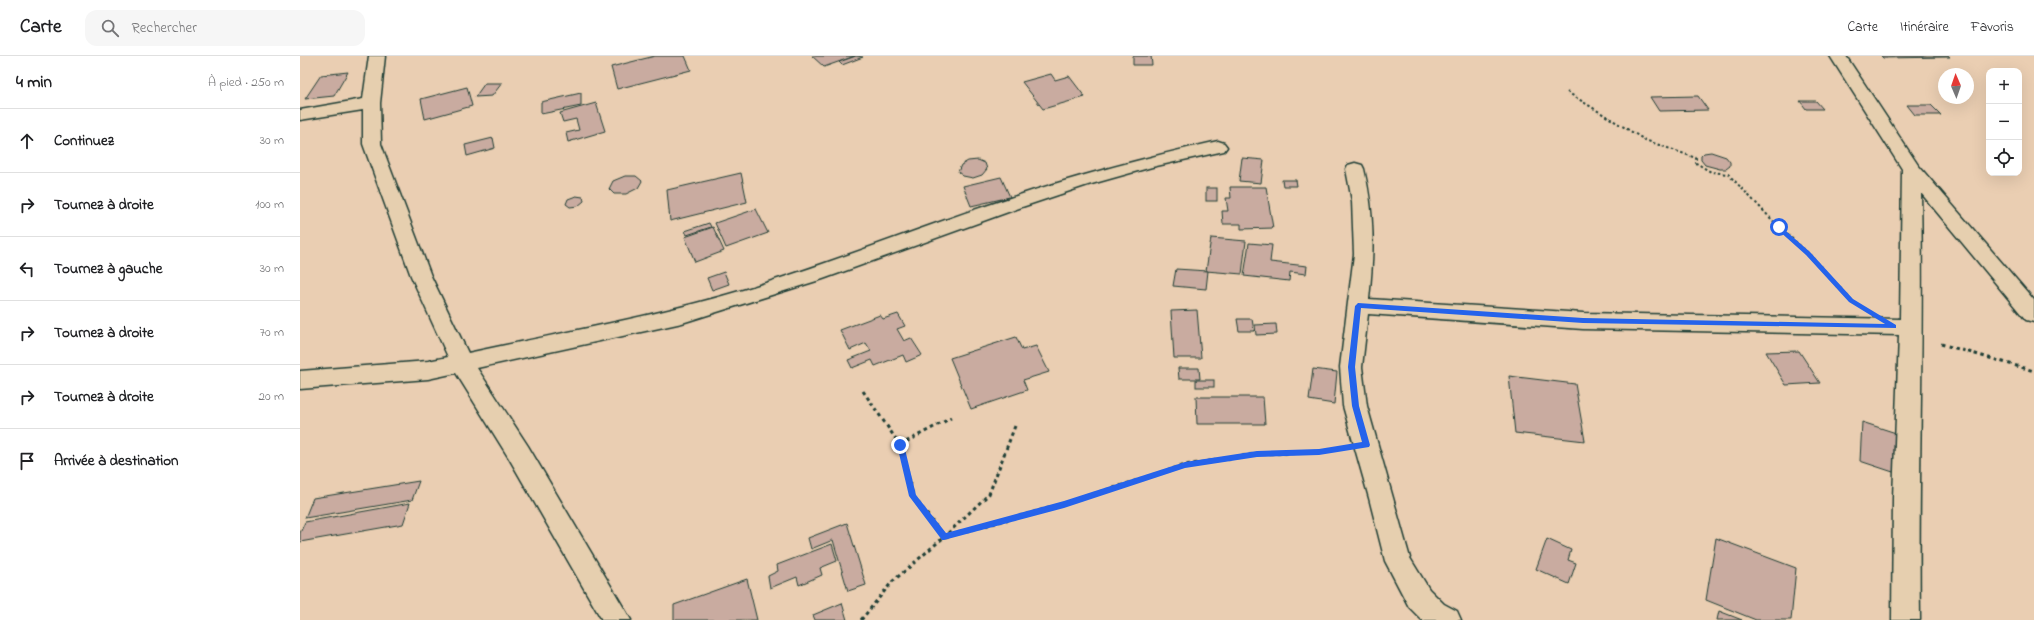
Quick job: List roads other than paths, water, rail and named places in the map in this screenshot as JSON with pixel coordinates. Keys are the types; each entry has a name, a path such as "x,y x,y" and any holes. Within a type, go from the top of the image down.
{"street":[{"path":"377,56 371,102 372,144 420,276 461,362 519,453 617,620"},
{"path":"1838,56 1911,169 2034,314"},
{"path":"300,115 371,102"},
{"path":"300,380 428,370 635,326 713,306 864,257 1071,183 1167,157 1218,147"},
{"path":"1355,169 1362,201 1364,254 1351,367 1355,406 1398,561 1419,598 1434,613 1447,620"},
{"path":"1906,620 1906,498 1912,274 1911,169"},
{"path":"1358,306 1583,321 1911,330"}]}
